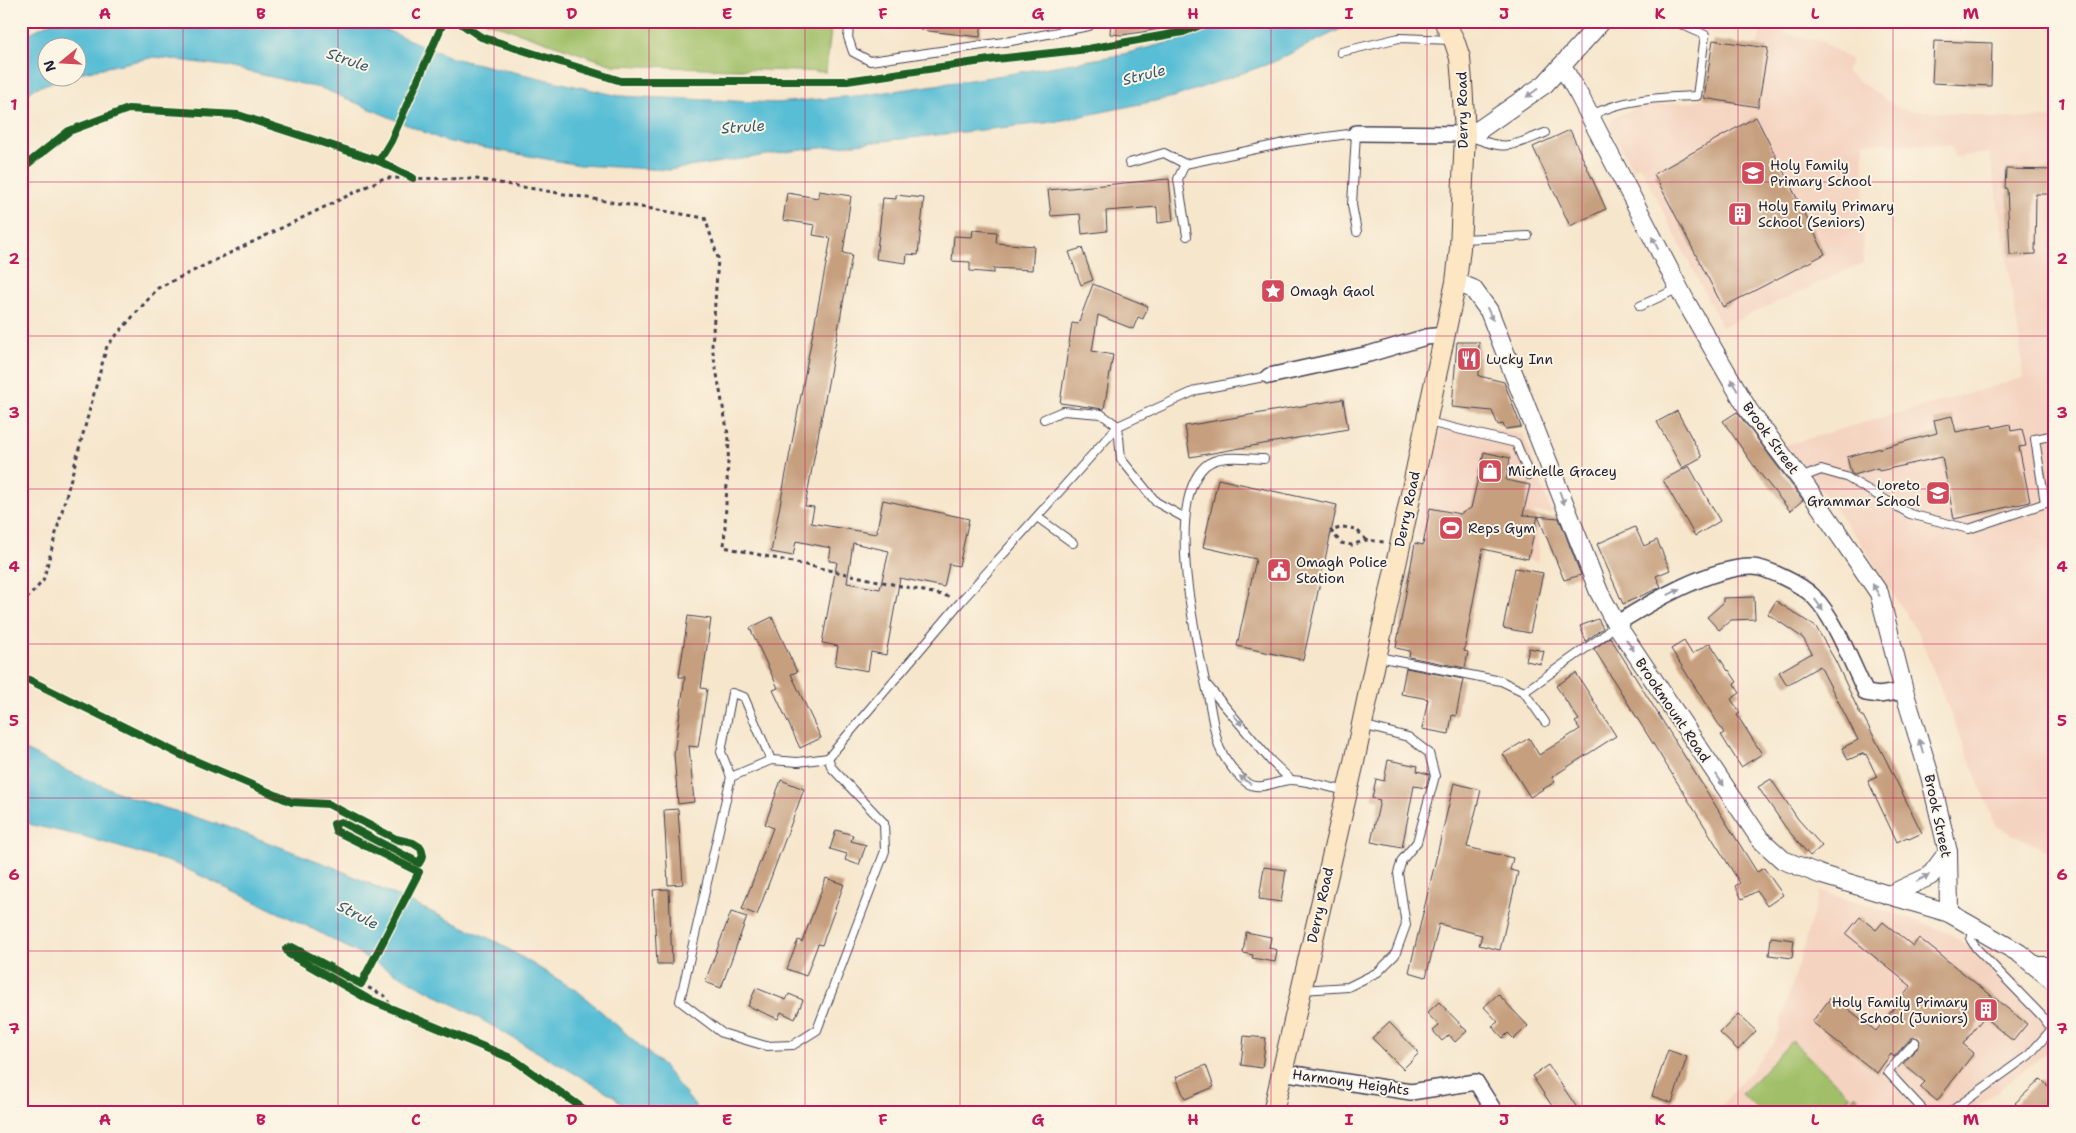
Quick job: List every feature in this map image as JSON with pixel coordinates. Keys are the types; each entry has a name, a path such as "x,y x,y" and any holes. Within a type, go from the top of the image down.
{"main road":[{"name":"Derry Road","path":"1273,1112 1362,725 1456,282 1460,239 1464,134 1460,58 1454,40 1444,21"}],"street":[{"path":"1356,133 1464,134 1479,130 1545,84 1602,21"},
{"name":"Brook Street","path":"1560,67 1566,73 1590,116 1678,288 1749,411 1800,478 1879,593 1904,691 1930,776 1948,852 1949,913"},
{"name":"Brookmount Road","path":"1456,282 1473,289 1489,311 1599,592 1616,624 1760,839 1783,860 1822,875 1949,913 2019,954 2055,982"},
{"path":"1269,376 1369,354 1426,337 1444,335"},
{"path":"1616,624 1712,574 1753,567 1786,578 1813,596 1834,626 1866,693 1879,695 1904,691"},
{"path":"1889,895 1930,876 1948,852"},
{"name":"Harmony Heights","path":"1281,1072 1411,1092 1476,1082 1495,1112"}],"lane":[{"path":"850,21 848,36 854,52 870,61 1018,40 1089,26 1090,21"},
{"path":"1590,116 1603,109 1658,98 1697,96 1705,35 1674,21"},
{"path":"1342,52 1399,38 1454,40"},
{"path":"1129,163 1164,153 1185,164 1289,142 1356,133 1352,205 1357,232"},
{"path":"1464,134 1494,146 1508,147 1545,133"},
{"path":"1185,164 1178,178 1187,236"},
{"path":"1460,239 1528,236"},
{"path":"1640,306 1678,288"},
{"path":"732,776 772,760 798,762 828,758 963,599 1118,426 1197,390 1269,376"},
{"path":"1044,419 1063,411 1101,414 1118,426 1121,458 1156,502 1186,518"},
{"path":"1426,421 1516,442 1530,475"},
{"path":"2046,503 2035,439 2055,434"},
{"path":"1264,459 1215,460 1206,466 1190,493 1186,518 1184,545 1198,655 1220,749 1238,776 1250,785 1263,786 1291,780 1347,791"},
{"path":"1800,478 1821,470 1846,477 1910,514 1969,529 2055,500"},
{"path":"1037,517 1073,543"},
{"path":"1524,692 1603,636 1616,624"},
{"path":"1376,656 1501,681 1524,692 1544,722"},
{"path":"1206,684 1271,761 1291,780"},
{"path":"772,760 744,697 732,693 721,752 732,776 680,1001 722,1033 766,1046 793,1045 817,1030 885,850 884,823 832,768 828,758"},
{"path":"1212,711 1220,700"},
{"path":"1300,990 1348,987 1378,972 1395,955 1406,925 1398,873 1402,860 1417,842 1435,776 1429,753 1408,737 1362,725"},
{"path":"1950,1112 2029,1056 2052,1029 2042,1016 2002,977 1976,948 1971,940 1974,927"},
{"path":"2029,961 2051,961 2055,963"},
{"path":"1915,1042 1888,1072 1925,1112"}],"path":[{"path":"396,170 413,178"},
{"path":"21,604 43,581 107,346 158,288 384,178 476,178 705,218 718,258 712,347 729,440 724,547 963,599"},
{"path":"1366,540 1356,529 1343,527 1331,531 1341,543 1352,545 1366,540 1400,544"},
{"path":"353,979 362,982 385,996 391,1007"},
{"path":"376,1002 400,1011"}],"shaded area":[{"path":"1762,29 1821,41 1851,60 1846,72 1899,109 1978,115 1992,118 2055,118 2055,855 1996,826 1919,635 1859,540 1785,445 2023,378 2020,343 1990,153 1955,157 1951,146 1864,142 1863,263 1722,327 1640,166 1632,169 1610,128 1613,117 1646,105 1692,102 1703,98 1713,40 1757,46"},
{"path":"1443,420 1523,434 1552,514 1534,512 1537,516 1538,562 1416,536"},
{"path":"1820,891 1915,920 1951,934 1975,953 1985,948 2055,1017 2055,1046 1970,1112 1716,1112 1775,1041"}],"green space":[{"path":"485,21 832,21 826,72 613,65"},
{"path":"1792,1041 1850,1096 1835,1112 1761,1112 1742,1094"},
{"path":"1855,1095 1874,1112 1840,1112"}],"water":[{"name":"Strule","path":"54,21 365,21 452,58 619,96 777,103 866,95 991,77 1120,55 1197,35 1233,21 1357,21 1271,63 1174,97 1053,122 793,151 669,170 580,165 445,141 324,89 224,66 155,57 88,71 88,38 38,38 38,87 21,98 21,37"},
{"name":"Strule","path":"21,748 67,771 132,798 227,827 333,867 497,942 580,993 663,1066 700,1112 628,1112 614,1096 468,1012 309,927 176,864 86,837 32,825 21,819"}],"building":[{"path":"920,21 982,21 980,37 920,30"},
{"path":"1111,21 1161,21 1161,29 1122,35 1110,34"},
{"path":"1713,40 1768,48 1758,107 1704,98"},
{"path":"1934,41 1992,43 1991,86 1932,83"},
{"name":"Holy Family Primary School (Seniors)","path":"1756,117 1825,254 1723,307 1654,174"},
{"path":"1570,130 1606,209 1570,226 1533,147"},
{"path":"2006,169 2055,170 2055,194 2036,194 2035,254 2010,255 2007,189 2005,188"},
{"path":"1169,179 1173,221 1158,223 1157,207 1106,211 1107,231 1082,234 1080,214 1051,216 1048,190"},
{"path":"819,191 851,196 843,253 852,255 805,506 814,507 811,523 876,534 883,500 969,519 959,566 949,564 944,587 900,578 886,655 871,652 868,671 835,665 838,646 822,643 837,562 829,561 831,548 796,541 793,556 771,552 831,238 813,235 815,225 783,220 787,193 818,198","holes":["853,543 889,551 880,589 847,583"]},
{"path":"896,195 924,198 918,255 907,254 906,263 876,259 883,198 896,199"},
{"path":"973,230 997,232 996,243 1034,246 1032,270 994,268 994,273 970,271 970,262 952,261 954,236 972,237"},
{"path":"1082,248 1093,280 1081,285 1069,252"},
{"path":"1093,284 1148,306 1143,319 1138,317 1133,329 1098,315 1092,351 1113,355 1104,409 1060,403 1072,323 1078,324"},
{"path":"1457,342 1479,342 1479,376 1504,382 1521,427 1505,429 1503,424 1498,425 1492,411 1452,407"},
{"path":"1343,399 1348,429 1190,457 1185,426"},
{"path":"1677,411 1702,457 1682,468 1657,422"},
{"path":"1737,412 1803,500 1790,511 1754,466 1723,421"},
{"path":"1952,416 1956,432 1992,425 1993,428 2010,424 2011,431 2022,429 2026,446 2019,447 2030,502 1954,519 1942,457 1879,471 1878,468 1854,475 1851,473 1847,457 1937,433 1934,420"},
{"path":"1484,452 1510,458 1506,480 1530,485 1523,515 1538,516 1528,559 1483,549 1464,651 1468,652 1465,668 1409,657 1410,651 1396,648 1415,543 1423,545 1430,508 1460,514 1471,508"},
{"path":"1689,466 1720,521 1695,536 1663,480"},
{"path":"1218,479 1337,505 1303,660 1237,646 1256,559 1203,547"},
{"path":"1538,516 1559,518 1581,575 1564,580"},
{"path":"1635,527 1644,546 1657,540 1670,570 1656,576 1661,587 1623,604 1597,544"},
{"path":"1515,568 1543,573 1530,633 1503,628"},
{"path":"1754,597 1755,619 1731,620 1719,630 1707,617 1723,603 1723,598"},
{"path":"1776,601 1816,627 1836,662 1861,716 1863,716 1885,758 1922,833 1897,842 1868,781 1877,777 1866,754 1864,755 1864,753 1848,760 1842,748 1858,740 1820,666 1787,685 1779,672 1812,653 1803,638 1768,614"},
{"path":"688,616 711,619 701,688 707,689 698,747 689,746 694,802 678,804 674,754 685,677 679,677"},
{"path":"772,617 797,672 791,674 821,738 800,748 773,690 778,688 750,628"},
{"path":"1598,619 1603,628 1586,641 1580,626"},
{"path":"1610,637 1757,872 1764,868 1783,895 1767,906 1757,891 1742,899 1735,886 1740,883 1594,649"},
{"path":"1684,641 1692,654 1710,643 1737,682 1734,684 1740,693 1731,699 1740,713 1737,715 1762,754 1741,767 1721,735 1724,733 1671,649"},
{"path":"1529,648 1544,651 1541,664 1526,661"},
{"path":"1406,668 1463,679 1456,716 1452,715 1449,734 1422,729 1428,699 1401,694"},
{"path":"1576,673 1616,736 1552,777 1555,782 1530,797 1503,754 1529,738 1539,755 1580,729 1575,722 1579,720 1556,686"},
{"path":"1388,760 1418,766 1417,771 1429,774 1426,788 1414,786 1402,848 1371,842 1380,800 1372,798 1376,779 1384,781"},
{"path":"1771,779 1798,819 1822,846 1810,856 1786,828 1758,787"},
{"path":"781,780 804,789 757,915 742,909 773,828 765,824"},
{"path":"1454,783 1481,790 1467,847 1513,858 1510,870 1518,872 1500,950 1479,945 1482,935 1439,924 1426,977 1409,972"},
{"path":"678,809 683,884 668,885 664,810"},
{"path":"836,830 853,835 851,841 866,845 859,865 845,860 847,854 830,849"},
{"path":"1264,867 1286,870 1281,902 1259,899"},
{"path":"826,878 844,884 822,945 818,944 806,976 787,969 798,940 802,942"},
{"path":"669,889 672,964 657,964 653,890"},
{"path":"731,912 747,917 721,988 705,982"},
{"name":"Holy Family Primary School (Juniors)","path":"1860,917 1876,930 1883,922 1913,946 1919,938 2027,1024 2013,1041 1984,1017 1963,1044 1974,1053 1937,1101 1920,1087 1925,1082 1903,1064 1919,1045 1920,1041 1918,1038 1911,1038 1894,1057 1891,1054 1877,1073 1812,1022 1832,996 1876,1031 1911,986 1846,934"},
{"path":"1246,932 1271,937 1269,948 1277,950 1275,962 1252,958 1253,955 1243,953"},
{"path":"1771,937 1794,940 1792,958 1769,955"},
{"path":"756,988 786,1000 789,994 803,1000 795,1019 781,1012 778,1019 748,1006"},
{"path":"1498,994 1528,1026 1514,1039 1508,1033 1503,1038 1492,1026 1498,1022 1484,1007"},
{"path":"1439,1002 1467,1031 1455,1042 1449,1035 1442,1041 1433,1031 1439,1026 1427,1013"},
{"path":"1738,1014 1756,1031 1738,1050 1720,1033"},
{"path":"1389,1022 1419,1053 1403,1069 1372,1038"},
{"path":"1244,1036 1266,1038 1262,1068 1241,1065"},
{"path":"1668,1050 1687,1057 1672,1103 1652,1096"},
{"path":"1206,1065 1214,1087 1185,1099 1176,1077"},
{"path":"1548,1065 1580,1112 1556,1112 1532,1076"},
{"path":"2041,1079 2055,1093 2055,1107 2049,1112 2024,1112 2015,1103"}],"cycle path":[{"path":"379,161 391,141 444,21"},
{"path":"457,21 481,37 621,81 847,81 996,59 1088,49 1183,32 1210,21"},
{"path":"21,169 69,131 128,109 238,115 379,161 413,178"},
{"path":"21,676 179,754 292,802 328,804 396,839 413,843 421,848 423,856 419,863 341,822 334,824 336,831 419,872 361,984 292,947 286,949 289,954 368,999 513,1059 588,1112"}],"place":[{"name":"Holy Family Primary School","path":"1753,173"},
{"name":"Holy Family Primary School (Seniors)","path":"1740,214"},
{"name":"Omagh Gaol","path":"1273,291"},
{"name":"Lucky Inn","path":"1469,359"},
{"name":"Michelle Gracey","path":"1490,471"},
{"name":"Loreto Grammar School","path":"1938,493"},
{"name":"Reps Gym","path":"1451,528"},
{"name":"Omagh Police Station","path":"1279,570"},
{"name":"Holy Family Primary School (Juniors)","path":"1986,1010"}]}
